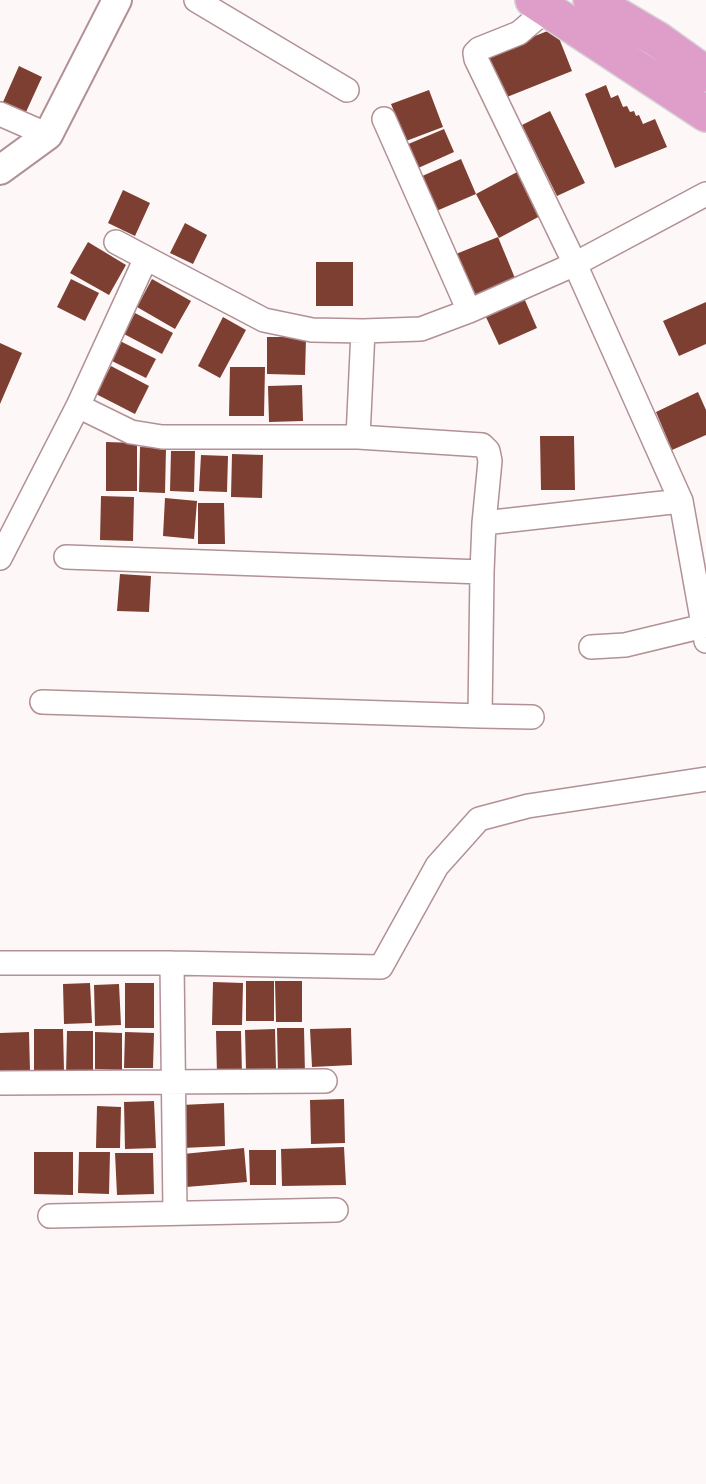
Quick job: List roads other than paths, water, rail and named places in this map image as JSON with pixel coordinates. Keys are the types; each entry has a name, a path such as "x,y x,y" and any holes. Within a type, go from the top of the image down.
{"main road":[{"path":"591,0 706,74"},
{"path":"540,5 706,114"}],"street":[{"path":"0,170 48,135 117,0"},
{"path":"196,0 346,90"},
{"path":"540,5 519,33 479,49 475,53 476,59 575,264 681,501 701,570 705,633 625,645 591,647"},
{"path":"0,114 48,135"},
{"path":"384,119 469,311"},
{"path":"116,242 264,320 312,330 421,329 575,264 706,194"},
{"path":"0,558 78,406 146,258"},
{"path":"358,437 363,331"},
{"path":"78,406 131,432 162,437 358,437 482,445 488,451 489,461 482,572 480,716"},
{"path":"484,523 681,501"},
{"path":"66,557 482,572"},
{"path":"42,702 531,717"},
{"path":"0,963 381,967 437,866 479,819 528,806 706,779"},
{"path":"172,963 175,1213"},
{"path":"0,1083 325,1081"},
{"path":"50,1216 336,1210"}]}
